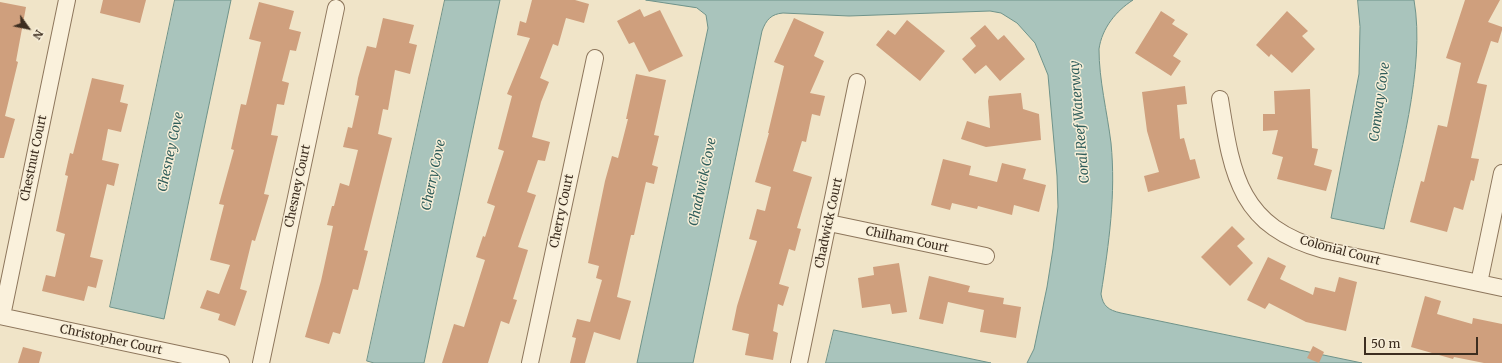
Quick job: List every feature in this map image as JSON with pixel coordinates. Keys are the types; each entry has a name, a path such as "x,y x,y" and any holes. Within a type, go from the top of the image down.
{"street":[{"name":"Chestnut Court","path":"1,316 67,0"},
{"name":"Chesney Court","path":"261,363 336,8"},
{"name":"Cherry Court","path":"530,363 595,58"},
{"name":"Chadwick Court","path":"799,363 857,82"},
{"name":"Colonial Court","path":"1220,99 1232,165 1242,191 1259,214 1277,230 1301,242 1319,248 1502,288"},
{"path":"1479,283 1502,173"},
{"name":"Chilham Court","path":"829,223 986,256"},
{"name":"Christopher Court","path":"1,316 189,360 221,363"}],"water":[{"name":"Chesney Cove","path":"175,0 231,0 164,319 110,307"},
{"name":"Cherry Cove","path":"445,0 500,0 424,363 374,363 367,361"},
{"path":"646,0 1133,0 1121,9 1111,21 1103,34 1099,49 1100,72 1111,143 1113,181 1107,256 1101,294 1103,302 1109,309 1121,313 1362,363 1027,363 1034,349 1047,287 1058,207 1057,176 1048,75 1035,43 1017,23 1001,13 990,11 849,16 783,13 772,16 765,24 762,31 693,363 637,363 708,28 706,15 697,8"},
{"name":"Conway Cove","path":"1358,0 1414,0 1417,27 1413,84 1403,145 1384,229 1331,218 1359,74 1360,27"},
{"path":"834,330 991,363 826,363"}],"building":[{"path":"103,0 146,0 140,23 100,13"},
{"path":"532,0 575,0 589,4 584,23 566,18 558,46 553,44 540,78 549,82 541,102 532,137 550,142 545,161 538,160 527,192 536,195 518,247 528,250 513,299 517,300 509,324 501,321 488,363 442,363 454,324 464,327 485,260 476,257 483,236 485,237 495,206 487,203 504,151 498,149 512,96 507,94 530,38 517,35 520,21 526,23"},
{"path":"1465,0 1500,0 1488,22 1502,27 1502,30 1498,43 1491,41 1477,83 1487,85 1471,158 1479,159 1474,181 1471,180 1463,210 1454,207 1447,232 1410,222 1421,181 1424,182 1438,125 1447,127 1461,63 1446,58"},
{"path":"0,2 26,7 16,61 18,62 5,116 15,119 4,158 0,158"},
{"path":"259,2 294,11 289,29 301,32 296,51 290,50 282,81 289,83 284,105 277,104 271,135 278,136 264,194 269,195 255,241 252,240 240,289 247,291 235,326 218,320 220,314 200,308 207,290 219,294 230,265 210,260 224,205 219,204 234,150 231,149 241,104 246,105 261,42 249,39"},
{"path":"640,9 644,17 660,10 683,56 649,72 634,42 629,44 617,21"},
{"path":"1161,11 1175,20 1172,24 1188,34 1173,56 1181,61 1171,76 1135,53"},
{"path":"1287,11 1308,31 1302,36 1315,49 1292,73 1271,54 1269,57 1256,45"},
{"path":"383,18 414,25 409,43 417,45 410,74 395,70 388,110 383,109 378,134 392,138 364,250 368,251 358,290 353,289 340,334 333,332 329,344 305,337 321,281 333,226 327,225 332,206 334,206 340,183 349,186 358,150 343,147 348,127 352,128 359,96 355,95 358,78 367,46 376,48"},
{"path":"794,18 824,32 814,56 824,61 810,93 825,96 820,116 812,114 806,142 802,141 793,171 812,177 797,228 801,229 795,251 789,249 779,284 789,287 783,306 778,304 773,331 778,333 773,360 745,355 749,334 732,330 737,306 757,241 749,239 757,209 765,211 771,187 755,182 769,133 784,66 774,62"},
{"path":"907,20 945,51 920,81 876,45 888,30 895,35"},
{"path":"985,25 998,40 1004,35 1025,59 1000,81 986,65 975,74 962,59 976,46 970,38"},
{"path":"636,74 666,80 654,135 659,136 652,165 658,167 654,184 646,182 634,235 631,235 617,297 631,301 620,340 594,332 585,363 570,363 576,338 572,337 577,319 590,322 602,280 596,278 599,266 588,263 605,181 612,156 618,158 628,119 626,119"},
{"path":"92,78 124,85 120,102 128,104 121,132 108,129 102,160 119,164 114,186 107,184 90,257 103,260 96,288 88,286 84,301 42,291 46,275 55,277 65,234 56,231 68,176 65,175 70,153 73,154"},
{"path":"1185,86 1187,104 1177,105 1180,139 1184,138 1190,160 1195,159 1200,178 1148,192 1144,176 1159,172 1147,131 1142,92"},
{"path":"1310,89 1312,148 1318,149 1314,165 1332,170 1326,191 1277,179 1283,157 1272,154 1278,130 1263,131 1263,114 1275,114 1274,91"},
{"path":"1021,93 1023,109 1039,114 1041,140 986,147 961,139 967,121 990,128 989,96"},
{"path":"943,159 971,166 969,175 997,182 1002,163 1026,169 1023,179 1046,185 1039,212 1014,205 1012,215 978,206 977,209 952,203 950,210 931,205"},
{"path":"1232,226 1245,239 1237,246 1253,263 1230,286 1201,257"},
{"path":"1268,257 1286,266 1280,279 1313,295 1315,287 1335,292 1339,277 1357,282 1346,331 1306,322 1269,303 1265,309 1247,300"},
{"path":"899,263 907,312 892,314 890,304 862,308 858,278 874,275 873,267"},
{"path":"929,276 970,286 968,292 1004,298 1003,304 1021,307 1016,338 980,332 984,310 948,302 943,324 919,319"},
{"path":"1425,296 1441,301 1437,314 1472,324 1473,318 1502,324 1502,363 1484,363 1454,357 1453,359 1411,347"},
{"path":"1313,346 1324,352 1319,363 1307,358"},
{"path":"23,347 42,352 39,363 18,363"}],"water label":[{"name":"Coral Reef Waterway","path":"1080,122"},
{"name":"Chadwick Cove","path":"703,182"}]}
